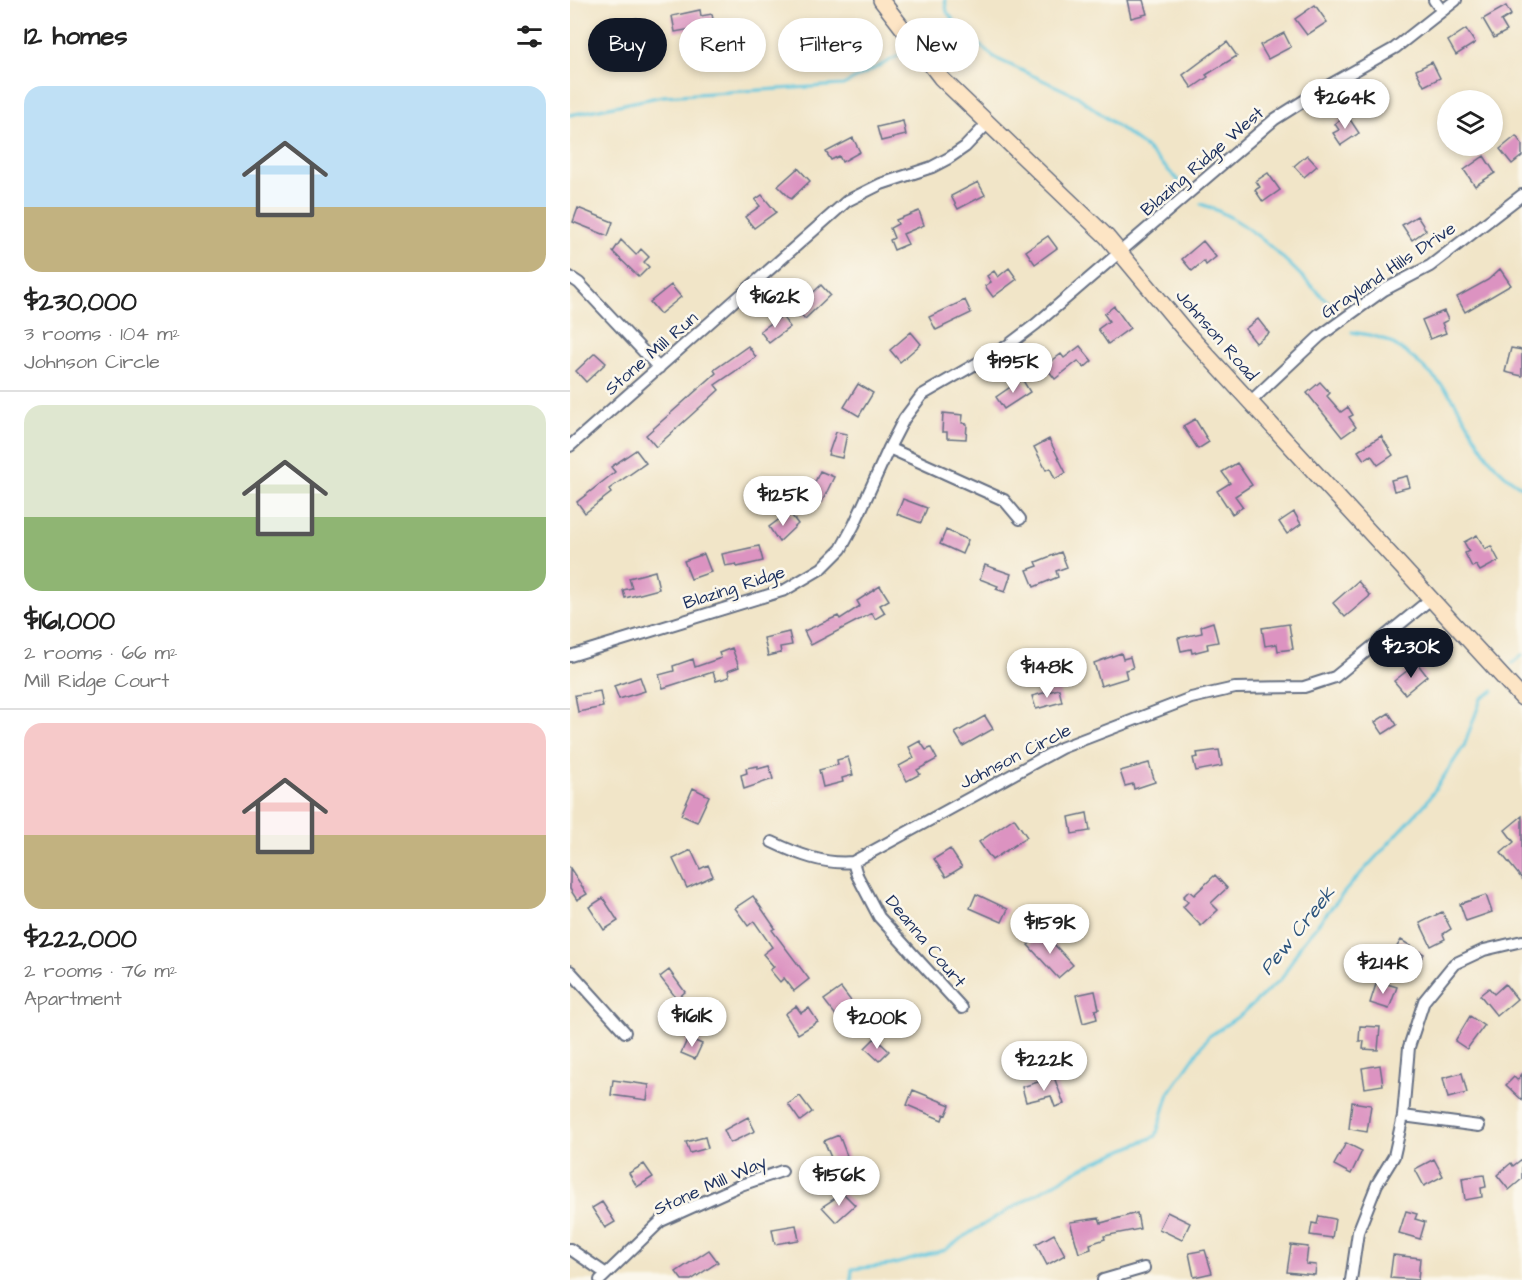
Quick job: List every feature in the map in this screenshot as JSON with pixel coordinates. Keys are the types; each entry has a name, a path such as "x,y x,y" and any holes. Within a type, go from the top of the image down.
{"street":[{"name":"Johnson Road","path":"881,0 941,78 987,124 1058,187 1122,253 1186,332 1522,698"},
{"path":"1434,0 1442,11"},
{"name":"Blazing Ridge West","path":"1122,253 1275,119 1395,48 1456,0"},
{"name":"Stone Mill Run","path":"570,446 847,201 881,184 932,167 949,158 965,147 987,124"},
{"name":"Grayland Hills Drive","path":"1250,402 1320,336 1384,290 1430,266 1522,195"},
{"name":"Blazing Ridge","path":"570,656 785,590 822,568 841,549 872,489 889,447 904,419 922,395 1007,346 1122,253"},
{"path":"570,277 579,283 659,368"},
{"path":"889,447 1004,500 1020,519"},
{"name":"Johnson Circle","path":"853,861 1061,748 1191,698 1235,688 1304,687 1335,677 1432,598"},
{"path":"772,842 797,854 840,863 853,861"},
{"name":"Deanna Court","path":"853,861 856,875 879,917 962,1008"},
{"path":"1351,1280 1358,1232 1377,1184 1394,1156 1402,1116 1409,1047 1424,1001 1454,964 1484,950 1522,941"},
{"path":"570,971 625,1032"},
{"path":"1402,1116 1479,1126"},
{"name":"Stone Mill Way","path":"603,1276 661,1221 741,1185 782,1171"},
{"path":"570,1249 603,1276"},
{"path":"1103,1280 1144,1268"}],"building":[{"path":"1127,0 1143,0 1147,14 1131,18"},
{"path":"1315,5 1327,22 1307,35 1295,19"},
{"path":"1506,6 1511,15 1501,21 1507,31 1494,38 1483,19"},
{"path":"700,10 701,16 712,14 713,18 679,18 679,31 675,32 672,16"},
{"path":"1466,29 1475,43 1456,55 1448,41"},
{"path":"1284,33 1291,47 1268,59 1260,45"},
{"path":"1227,42 1237,56 1206,75 1208,77 1192,88 1183,75"},
{"path":"1432,62 1440,78 1424,86 1416,70"},
{"path":"1347,115 1359,133 1341,145 1333,133 1339,130 1335,124"},
{"path":"903,121 906,135 881,141 877,127"},
{"path":"1516,136 1522,144 1522,156 1512,164 1503,153 1503,147"},
{"path":"853,138 860,152 842,162 839,156 831,160 826,152"},
{"path":"1307,155 1317,166 1304,177 1294,166"},
{"path":"1484,156 1495,173 1475,186 1464,170"},
{"path":"798,168 810,181 791,199 778,186"},
{"path":"1268,173 1280,190 1263,202 1255,190 1260,187 1256,181"},
{"path":"978,182 985,195 958,209 951,196"},
{"path":"762,195 776,212 754,228 745,217 760,206 755,200"},
{"path":"578,208 613,222 608,236 573,222"},
{"path":"919,211 924,225 903,234 908,244 894,250 890,240 894,238 890,228 898,224 896,220"},
{"path":"1417,216 1426,230 1412,240 1402,225"},
{"path":"1048,236 1057,248 1035,264 1026,251"},
{"path":"621,240 636,255 641,249 649,257 644,262 649,267 639,277 613,252"},
{"path":"1203,241 1216,257 1206,265 1204,261 1192,271 1182,259"},
{"path":"1009,268 1017,279 993,297 985,286 991,282 987,276 994,271 998,277"},
{"path":"1500,269 1511,285 1465,312 1457,297 1488,280"},
{"path":"671,285 681,297 660,314 650,302"},
{"path":"821,285 830,295 805,319 796,309"},
{"path":"965,300 971,313 936,330 929,317"},
{"path":"1114,306 1130,328 1108,344 1098,329 1109,321 1104,314"},
{"path":"1444,311 1448,320 1442,323 1446,333 1430,339 1422,320"},
{"path":"782,316 790,327 769,343 760,331"},
{"path":"1258,319 1269,333 1256,343 1245,329"},
{"path":"911,332 921,344 900,362 890,350"},
{"path":"748,346 756,357 715,385 719,390 656,447 646,435 716,373 714,370"},
{"path":"1080,346 1092,361 1084,368 1078,361 1055,379 1045,366 1061,354 1064,358"},
{"path":"1511,348 1522,350 1522,376 1505,372"},
{"path":"595,353 606,363 586,382 576,371"},
{"path":"1022,379 1030,392 1004,409 996,397"},
{"path":"1320,382 1330,393 1327,396 1341,412 1348,407 1353,415 1349,417 1356,427 1342,437 1307,393"},
{"path":"858,384 873,393 859,416 844,407"},
{"path":"943,413 963,415 962,423 967,424 966,439 947,438 947,432 942,432"},
{"path":"1195,419 1209,442 1198,449 1183,426"},
{"path":"836,432 847,434 842,458 828,455"},
{"path":"1381,436 1393,455 1378,465 1371,455 1364,460 1358,451"},
{"path":"1049,439 1066,473 1055,479 1050,468 1046,470 1034,447"},
{"path":"636,450 646,463 609,489 611,493 585,513 577,502 615,472 611,467"},
{"path":"1237,463 1252,485 1235,496 1243,507 1232,514 1217,491 1230,483 1222,472"},
{"path":"820,471 834,477 822,502 809,496 810,492 804,489 809,479 815,482"},
{"path":"1407,476 1410,487 1394,491 1391,480"},
{"path":"903,499 927,508 921,523 897,514"},
{"path":"789,512 798,524 779,542 769,527"},
{"path":"1294,512 1301,524 1287,534 1279,522"},
{"path":"946,530 968,540 962,554 940,544"},
{"path":"1477,535 1485,549 1491,546 1499,561 1480,571 1476,565 1472,567 1465,553 1469,551 1464,542"},
{"path":"759,546 763,561 737,567 736,564 725,566 722,554"},
{"path":"1061,552 1067,567 1056,571 1058,577 1034,587 1027,570 1038,566 1036,562"},
{"path":"704,554 711,572 691,579 684,561"},
{"path":"985,565 1011,574 1005,592 996,589 998,586 980,579"},
{"path":"655,571 659,589 625,598 623,590 632,588 629,578"},
{"path":"1358,581 1370,596 1345,617 1333,603"},
{"path":"880,586 889,600 880,605 885,613 875,619 872,613 811,645 804,631 838,616 840,619 860,606 857,601"},
{"path":"1213,622 1218,642 1207,644 1208,649 1192,653 1191,649 1181,651 1178,638 1202,633 1201,626"},
{"path":"1289,624 1293,649 1278,651 1277,644 1265,646 1262,628"},
{"path":"789,632 792,645 780,647 781,653 768,656 764,638"},
{"path":"732,648 739,667 728,671 729,677 716,681 713,672 663,688 659,675 674,671 673,666 693,659 695,667 721,658 719,653"},
{"path":"1121,653 1123,659 1130,657 1133,668 1125,670 1127,678 1101,686 1094,663"},
{"path":"1417,663 1427,676 1405,694 1394,681"},
{"path":"640,677 645,691 619,699 614,686"},
{"path":"1059,689 1062,702 1036,709 1032,696"},
{"path":"600,691 603,707 578,712 575,695"},
{"path":"1389,713 1397,725 1383,734 1375,722"},
{"path":"985,716 993,729 963,746 955,733"},
{"path":"920,741 926,750 931,748 937,759 917,770 920,774 907,781 899,766 914,758 909,747"},
{"path":"1219,750 1222,766 1196,771 1193,758 1198,757 1197,753"},
{"path":"848,757 853,775 842,778 843,782 823,787 819,770 838,765 837,760"},
{"path":"1149,763 1155,782 1134,789 1133,784 1125,786 1120,771"},
{"path":"758,766 758,769 769,766 773,779 744,789 741,775 747,773 746,768"},
{"path":"693,788 709,796 697,822 681,815"},
{"path":"1087,813 1090,831 1072,834 1069,817"},
{"path":"1522,816 1522,879 1501,853 1514,842 1505,830"},
{"path":"1014,818 1027,837 992,860 979,842"},
{"path":"950,849 962,867 946,877 934,859"},
{"path":"691,850 700,869 708,865 713,876 687,888 673,859"},
{"path":"570,868 587,894 577,900 570,889"},
{"path":"1215,875 1227,888 1211,903 1218,910 1201,926 1183,907 1188,902 1183,897 1189,891 1194,895"},
{"path":"976,894 1008,909 1002,922 970,908"},
{"path":"1486,895 1492,912 1466,921 1460,904"},
{"path":"753,896 775,928 772,930 809,979 794,991 784,978 780,982 770,970 774,967 763,954 772,947 754,921 748,926 735,908"},
{"path":"603,898 618,921 604,930 589,907"},
{"path":"1442,912 1451,929 1443,934 1445,939 1431,946 1420,923"},
{"path":"1043,932 1073,965 1058,978 1028,945"},
{"path":"1401,940 1424,954 1411,975 1388,961"},
{"path":"669,970 685,992 677,999 660,977"},
{"path":"1377,981 1397,987 1389,1009 1370,1003"},
{"path":"1505,984 1517,999 1497,1016 1480,995 1489,988 1494,994"},
{"path":"841,988 861,1014 844,1026 824,1000"},
{"path":"1095,991 1099,1009 1095,1010 1097,1019 1083,1023 1076,995"},
{"path":"796,1006 801,1013 809,1008 818,1022 798,1034 785,1014"},
{"path":"1470,1016 1484,1026 1467,1049 1455,1041"},
{"path":"1360,1026 1380,1027 1378,1050 1363,1049 1364,1041 1359,1041"},
{"path":"688,1038 702,1044 695,1059 681,1053"},
{"path":"875,1038 889,1051 879,1061 865,1048"},
{"path":"1380,1065 1383,1085 1365,1088 1362,1068"},
{"path":"1462,1073 1467,1093 1448,1098 1443,1078"},
{"path":"1522,1074 1522,1100 1506,1085 1514,1077 1517,1080"},
{"path":"1054,1077 1064,1104 1055,1107 1051,1096 1026,1102 1022,1087"},
{"path":"613,1080 649,1085 647,1100 611,1095"},
{"path":"913,1090 950,1105 942,1120 907,1105"},
{"path":"800,1096 812,1112 800,1121 788,1104"},
{"path":"1352,1102 1371,1105 1367,1132 1349,1129"},
{"path":"748,1117 755,1131 730,1143 724,1130"},
{"path":"839,1135 849,1161 835,1167 824,1141"},
{"path":"705,1137 708,1148 690,1153 686,1142"},
{"path":"1346,1143 1362,1151 1351,1174 1334,1165"},
{"path":"1434,1159 1443,1176 1424,1186 1415,1169"},
{"path":"1522,1159 1522,1179 1509,1190 1497,1175 1511,1163 1513,1166"},
{"path":"644,1164 653,1177 637,1187 629,1173"},
{"path":"1484,1175 1486,1187 1481,1188 1482,1197 1465,1200 1462,1178"},
{"path":"843,1193 855,1205 836,1222 822,1207"},
{"path":"602,1202 615,1222 605,1228 592,1208"},
{"path":"1406,1211 1417,1214 1415,1219 1425,1222 1420,1239 1399,1233"},
{"path":"1167,1212 1190,1223 1182,1240 1159,1229"},
{"path":"1137,1213 1140,1229 1104,1236 1105,1239 1090,1244 1091,1249 1079,1253 1070,1222 1099,1218 1101,1223"},
{"path":"1319,1216 1335,1219 1332,1238 1310,1235 1312,1223 1317,1224"},
{"path":"796,1225 799,1240 775,1244 772,1229"},
{"path":"1054,1234 1065,1255 1047,1265 1036,1244"},
{"path":"1291,1245 1308,1247 1306,1264 1316,1265 1315,1275 1287,1272"},
{"path":"709,1250 718,1262 691,1280 682,1280 676,1272"},
{"path":"1205,1250 1212,1273 1194,1277 1189,1253"},
{"path":"1393,1255 1420,1258 1418,1280 1390,1278"}],"waterway":[{"path":"945,0 947,12 959,27 995,58 1077,96 1145,147 1180,182"},
{"path":"570,115 663,96 843,85 895,58"},
{"path":"1201,204 1237,221 1270,246 1329,303 1334,316"},
{"path":"1352,332 1392,343 1422,366 1449,394 1482,449 1498,469 1522,487"},
{"name":"Pew Creek","path":"1512,663 1522,655"},
{"name":"Pew Creek","path":"851,1280 852,1269 891,1265 945,1250 974,1230 1083,1167 1156,1136 1169,1093 1208,1037 1242,1014 1282,978 1302,943 1352,883 1426,803 1464,746 1481,699 1493,691"}]}
